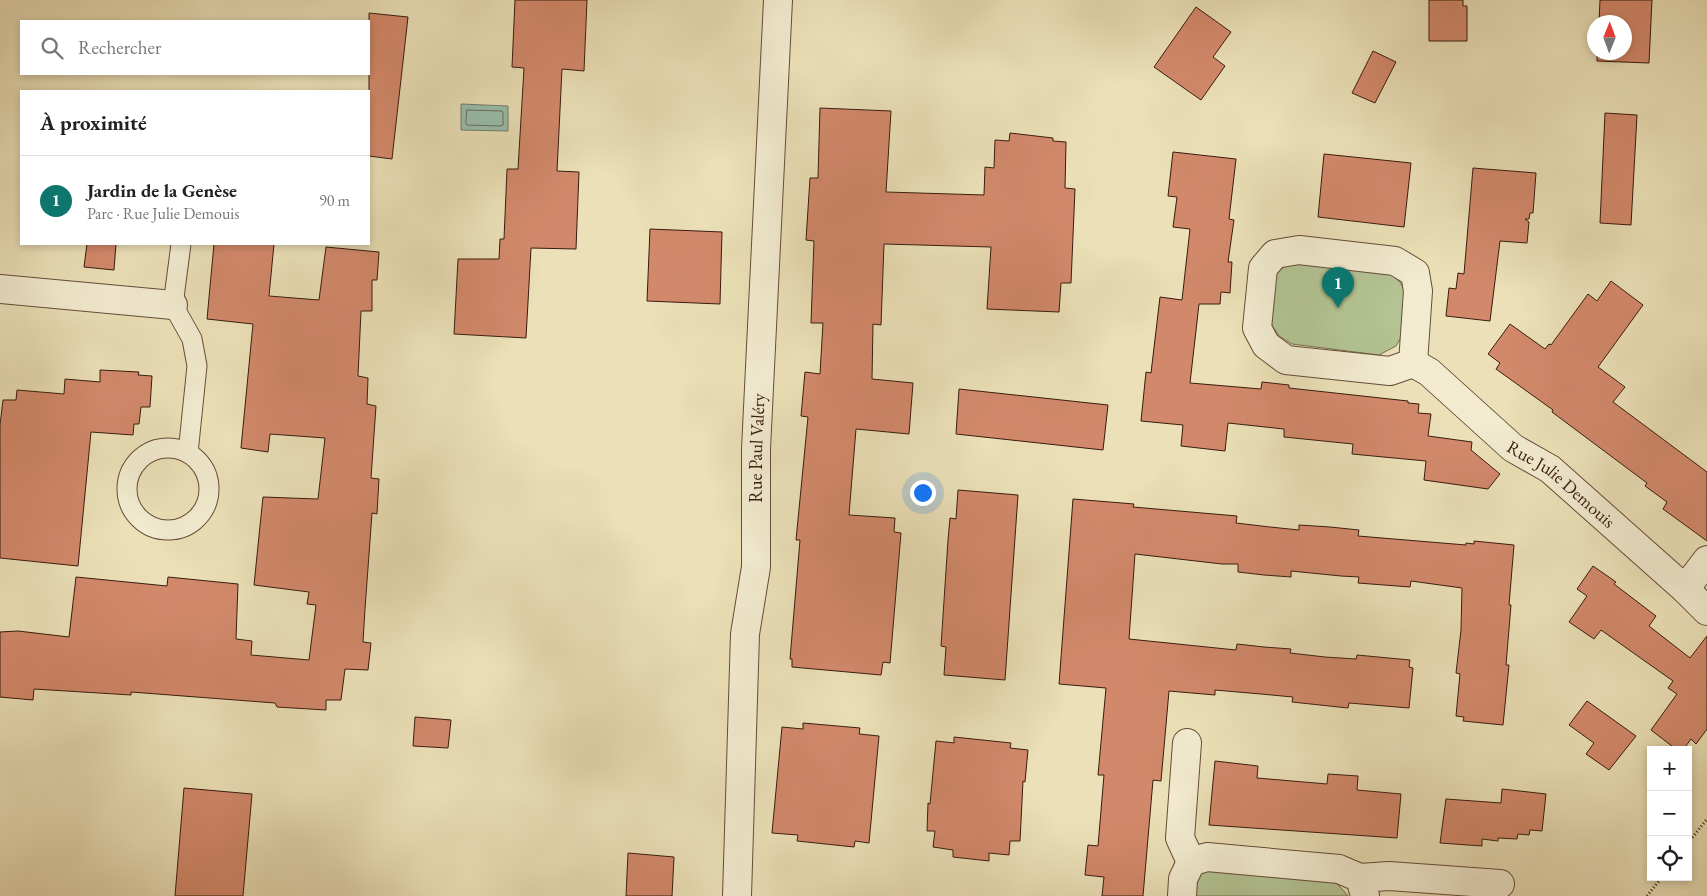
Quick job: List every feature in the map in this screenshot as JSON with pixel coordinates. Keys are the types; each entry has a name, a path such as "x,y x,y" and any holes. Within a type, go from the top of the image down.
{"street":[{"name":"Rue Paul Valéry","path":"737,896 746,634 756,567 756,448 778,0"},
{"path":"1299,250 1395,261 1415,273 1418,291 1413,363 1390,371 1286,360 1266,345 1257,328 1263,268 1276,254 1299,250"},
{"path":"0,289 174,305"},
{"name":"Rue Julie Demouis","path":"1413,363 1429,372 1513,448 1550,469 1685,589 1707,611"},
{"path":"1685,589 1707,560"},
{"path":"1187,743 1180,838 1191,862"},
{"path":"1182,896 1183,879 1191,862 1207,856 1339,869 1362,887 1389,876 1500,884"}],"lane":[{"path":"181,245 174,305 192,339 197,366 188,453"},
{"path":"176,448 188,453 199,461 206,472 210,485 209,498 204,511 195,521 184,528 171,531 158,530 145,524 136,516 129,504 128,480 132,468 140,458 152,451 176,448"}],"path":[{"path":"1692,838 1707,819"},
{"path":"1647,896 1659,881"}],"shaded area":[{"path":"1289,263 1382,270 1393,276 1400,282 1405,291 1403,334 1396,346 1379,355 1292,344 1279,336 1268,316 1274,275"},
{"path":"1204,869 1334,880 1348,896 1192,896 1195,879"}],"water":[{"path":"461,104 508,106 508,131 461,130"}],"building":[{"path":"515,0 587,0 584,71 562,69 557,171 579,172 576,249 531,248 526,338 454,334 458,259 499,259 500,239 504,239 507,169 518,169 524,68 512,67"},
{"path":"1429,0 1463,0 1463,6 1467,6 1467,41 1429,41"},
{"path":"1600,0 1652,0 1649,63 1597,61 1632,60 1632,15 1599,15"},
{"path":"1196,7 1231,32 1213,57 1225,66 1201,100 1154,67"},
{"path":"369,13 408,17 392,159 370,156"},
{"path":"1373,51 1396,62 1375,103 1352,93"},
{"path":"820,108 891,111 886,192 984,195 985,167 994,168 995,140 1009,141 1010,133 1053,138 1053,141 1066,142 1065,188 1075,189 1071,283 1061,283 1059,312 987,309 991,247 884,244 881,325 873,324 872,379 913,383 909,434 856,429 849,515 895,518 894,532 901,533 890,663 883,662 881,675 792,667 792,659 790,659 800,540 796,540 808,417 801,416 805,372 820,374 823,323 811,323 814,241 806,240 810,178 818,178"},
{"path":"1605,113 1637,115 1631,225 1600,223"},
{"path":"1173,152 1236,159 1229,219 1234,220 1228,262 1232,262 1230,293 1221,292 1220,304 1199,304 1190,383 1261,389 1262,382 1289,385 1289,388 1408,401 1408,403 1419,404 1418,413 1431,414 1428,436 1472,442 1471,450 1500,474 1488,489 1424,480 1426,461 1352,454 1353,444 1284,437 1284,429 1228,423 1225,451 1181,446 1183,425 1141,421 1146,372 1151,373 1160,297 1182,300 1190,229 1173,227 1177,197 1168,196"},
{"path":"1324,154 1411,163 1404,227 1318,217"},
{"path":"1473,168 1536,173 1533,213 1530,213 1529,219 1525,219 1529,222 1527,243 1500,241 1490,321 1446,316 1449,288 1456,289 1458,273 1464,274"},
{"path":"650,229 722,232 720,304 647,301"},
{"path":"87,245 116,245 114,270 84,267"},
{"path":"214,245 274,245 269,296 319,300 326,247 379,252 377,280 372,280 372,311 361,311 358,376 368,378 367,404 376,406 371,478 379,479 377,514 372,513 363,642 371,643 368,670 345,669 341,700 326,700 326,710 277,707 275,703 131,692 131,695 34,689 33,700 0,697 0,632 18,631 69,637 76,577 167,586 168,577 238,584 236,639 252,641 251,655 309,660 316,605 307,604 309,592 254,585 263,497 318,499 325,438 270,434 268,452 241,448 253,324 207,319"},
{"path":"1611,281 1643,305 1598,367 1625,387 1613,402 1707,472 1707,541 1663,509 1667,502 1645,486 1647,483 1552,412 1553,410 1496,369 1500,363 1488,354 1510,324 1545,349 1549,344 1551,345 1588,294 1597,301"},
{"path":"100,370 139,372 138,375 152,376 150,407 141,407 139,424 134,424 133,435 91,432 78,566 0,558 0,425 3,400 16,400 17,390 64,394 65,379 100,382"},
{"path":"959,389 1108,405 1103,450 956,434"},
{"path":"958,490 1018,495 1005,680 944,675 946,647 941,646 948,540 950,518 956,519"},
{"path":"1073,499 1134,504 1133,507 1237,516 1236,523 1270,527 1299,530 1299,525 1330,527 1359,530 1358,536 1466,545 1466,543 1474,544 1474,541 1514,545 1506,665 1509,665 1503,725 1463,721 1464,717 1456,716 1460,674 1456,673 1461,630 1462,588 1411,581 1410,587 1358,583 1359,577 1291,571 1291,577 1264,575 1238,572 1238,564 1222,564 1135,554 1129,639 1236,650 1237,644 1291,649 1290,653 1325,657 1356,659 1357,655 1410,660 1409,667 1413,668 1409,708 1349,703 1348,708 1292,702 1293,697 1215,690 1215,695 1169,691 1161,781 1153,780 1143,896 1102,896 1104,877 1085,875 1088,845 1098,846 1104,775 1098,775 1106,688 1059,684"},
{"path":"1593,566 1616,582 1614,584 1656,616 1649,626 1690,658 1707,636 1707,729 1696,744 1691,739 1686,746 1672,746 1651,730 1677,694 1668,688 1673,681 1601,630 1594,639 1569,622 1587,596 1577,589"},
{"path":"1587,701 1636,736 1609,770 1586,754 1594,743 1569,725"},
{"path":"415,717 451,720 448,748 413,746"},
{"path":"803,723 860,728 859,734 879,736 869,843 855,841 854,847 797,841 798,835 772,833 782,727 803,729"},
{"path":"954,737 1011,743 1010,748 1028,750 1025,782 1023,781 1020,841 1010,841 1009,855 989,853 989,861 953,857 953,850 933,847 935,831 927,831 928,803 930,804 936,741 954,743"},
{"path":"1215,761 1258,766 1257,778 1327,784 1328,774 1358,776 1357,790 1401,794 1397,838 1209,825"},
{"path":"184,788 252,794 243,896 175,896"},
{"path":"1502,789 1546,794 1542,831 1530,830 1529,835 1518,834 1517,839 1498,838 1498,841 1482,839 1482,846 1440,843 1446,799 1501,803"},
{"path":"628,853 674,857 672,896 626,896"}],"place":[{"name":"Jardin de la Genèse","path":"1338,308"}]}
